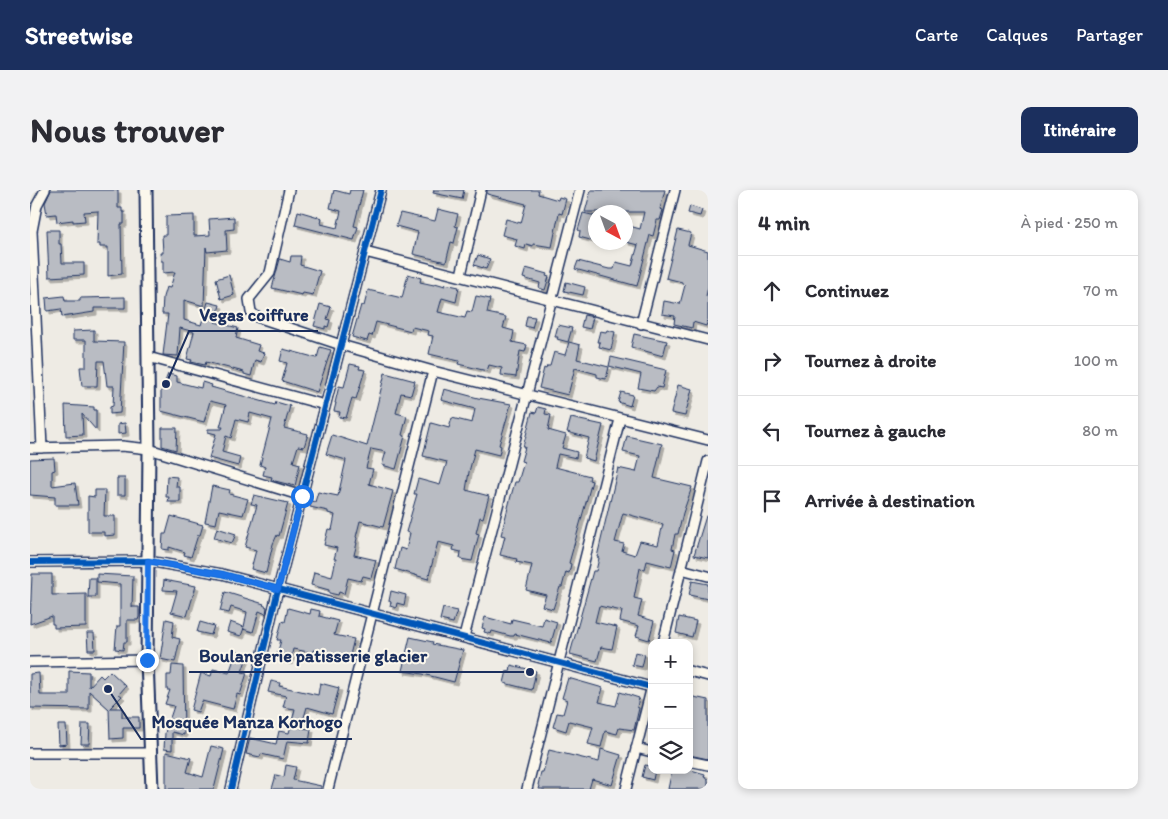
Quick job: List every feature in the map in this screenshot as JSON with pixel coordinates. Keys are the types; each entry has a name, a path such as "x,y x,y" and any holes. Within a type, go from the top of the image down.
{"street":[{"path":"42,448 32,232 33,209 45,190"},
{"path":"146,190 149,449 147,660 152,789"},
{"path":"289,190 270,273 268,278 252,293 249,299 251,312 257,317 341,345 526,395 708,440"},
{"path":"232,789 278,589 380,190"},
{"path":"461,275 482,190"},
{"path":"464,637 580,190"},
{"path":"641,324 675,190"},
{"path":"365,252 461,275 552,301 708,340"},
{"path":"148,357 325,405"},
{"path":"328,789 433,370"},
{"path":"527,789 620,419"},
{"path":"30,448 122,446 149,449 302,496"},
{"path":"664,639 706,480 708,461"},
{"path":"30,562 148,561 222,574 648,685"},
{"path":"681,569 708,576"},
{"path":"30,662 147,660"},
{"path":"693,672 708,676"},
{"path":"626,789 648,702"},
{"path":"636,748 648,751"},
{"path":"30,753 151,753"},
{"path":"693,762 708,766"}],"building":[{"path":"51,190 118,190 118,208 122,208 122,212 124,212 124,224 121,224 122,274 108,276 108,247 100,247 100,244 97,244 98,211 84,212 85,221 57,222 56,214 47,215 45,203"},
{"path":"334,190 349,194 350,190 363,190 354,226 358,227 354,240 295,225 298,211 322,218 321,224 337,228 341,211 330,208"},
{"path":"434,190 464,190 462,199 433,193"},
{"path":"487,190 539,190 538,194 558,200 559,197 566,199 562,214 559,213 552,247 526,244 525,249 515,246 517,239 502,235 506,219 521,223 526,204 487,194"},
{"path":"591,190 665,190 660,209 663,210 660,220 657,220 653,236 650,235 637,286 575,269 578,261 609,269 614,269 616,262 632,266 638,245 633,244 633,227 640,229 644,212 633,212 633,205 588,205 588,212 585,212"},
{"path":"690,206 702,210 700,216 688,213"},
{"path":"438,209 458,214 455,226 458,227 454,243 451,242 446,262 413,254 418,232 396,226 400,213 435,221"},
{"path":"583,213 588,214 588,239 579,237 580,231 578,230"},
{"path":"194,215 194,236 210,235 209,219 234,217 234,229 226,230 227,250 207,252 206,247 204,306 184,300 184,320 201,325 208,302 220,305 215,322 238,328 236,338 259,345 257,351 264,353 261,362 255,360 251,376 244,374 244,372 206,362 205,365 191,362 192,360 187,359 194,332 180,328 178,356 163,355 168,314 162,314 163,297 166,287 170,288 175,272 163,273 163,261 161,261 160,253 163,253 162,235 166,235 166,216"},
{"path":"47,230 59,230 62,263 84,263 84,275 49,277"},
{"path":"678,230 691,233 688,245 708,251 708,287 706,296 708,296 708,320 706,326 693,322 692,328 674,324 675,316 662,314 664,301 680,304 685,285 682,282 666,278"},
{"path":"478,255 490,259 486,269 474,265"},
{"path":"291,256 301,256 300,265 320,271 313,295 303,293 302,295 272,288 280,259 290,262"},
{"path":"526,268 547,274 546,276 549,277 545,290 539,288 540,283 523,278"},
{"path":"408,274 421,278 420,282 459,287 456,302 442,298 438,312 465,318 467,311 472,312 476,296 490,299 487,313 506,317 503,328 514,331 512,342 527,345 525,352 520,351 516,377 501,375 502,368 489,365 487,371 458,364 459,361 429,354 433,336 428,335 429,331 412,327 411,331 376,322 372,336 369,335 367,341 352,337 361,305 364,306 368,290 402,298"},
{"path":"229,275 234,295 221,299 216,279"},
{"path":"566,282 585,287 583,295 564,291"},
{"path":"64,296 65,301 80,301 80,298 125,297 125,308 94,308 94,312 62,317 61,309 47,311 46,298"},
{"path":"320,304 331,307 327,319 330,320 328,327 325,326 325,329 314,326"},
{"path":"584,315 593,317 590,329 581,327"},
{"path":"527,316 535,317 532,328 525,326"},
{"path":"558,325 572,328 568,342 555,337"},
{"path":"94,330 94,341 124,342 120,413 110,414 110,407 113,406 114,386 107,386 104,361 98,361 97,386 82,386 80,367 86,367 86,340 73,340 73,331"},
{"path":"607,330 615,332 611,350 599,347 600,342 597,342 600,331 606,332"},
{"path":"634,334 667,341 663,356 631,347"},
{"path":"569,342 580,345 577,359 609,367 606,379 597,377 597,374 575,368 568,395 539,388 544,368 546,369 547,366 550,366 554,352 565,355"},
{"path":"320,347 331,350 317,392 282,381 287,363 280,361 283,349 317,358"},
{"path":"611,357 666,370 662,388 657,387 654,391 638,388 641,374 609,366"},
{"path":"350,364 360,366 359,369 365,370 356,399 352,398 346,418 339,417 340,412 334,411 339,386 344,387"},
{"path":"385,373 415,381 411,395 401,393 396,413 407,416 402,435 405,436 396,469 382,465 386,452 371,449 366,468 373,469 369,484 393,491 383,527 360,521 356,537 357,543 354,555 376,560 371,578 363,576 361,581 348,578 344,594 339,592 338,595 329,593 329,590 311,585 314,572 332,577 337,548 324,545 328,529 332,530 335,515 328,513 328,511 310,507 312,501 315,502 318,492 338,496 346,460 326,454 332,435 367,446"},
{"path":"168,374 177,376 177,382 201,388 202,382 212,385 211,387 275,405 276,402 290,406 284,428 308,434 304,447 298,446 293,462 300,464 295,486 271,480 272,477 263,475 265,467 260,465 272,419 250,413 248,422 236,419 231,438 226,436 222,452 240,457 238,466 209,458 216,434 208,432 208,429 222,429 223,427 220,427 226,405 210,401 204,422 161,411 161,392"},
{"path":"678,385 692,389 685,416 671,413"},
{"path":"444,389 511,404 499,445 501,446 499,455 475,449 469,472 466,490 489,496 483,518 480,517 476,533 479,534 472,561 460,559 461,552 453,550 454,546 438,542 428,579 395,569 400,548 406,550 410,533 406,532 417,494 414,494 418,479 440,485 447,462 423,456 431,423 449,428 452,418 472,423 475,409 441,400"},
{"path":"621,392 633,395 630,406 618,402"},
{"path":"65,405 94,407 94,410 96,410 96,430 82,414 83,435 66,436"},
{"path":"538,407 546,409 545,414 551,415 548,430 566,435 562,448 577,452 576,458 558,454 555,467 590,476 589,480 592,481 569,563 571,564 569,573 566,572 553,609 542,606 546,595 526,590 532,565 516,562 517,559 500,555 505,536 501,535 511,496 515,482 518,482 524,462 521,461 525,447 523,447 532,412 536,413"},
{"path":"571,418 603,425 594,461 584,458 589,438 567,432"},
{"path":"125,423 126,433 118,434 118,424"},
{"path":"162,428 177,428 176,450 162,446"},
{"path":"627,436 662,444 654,478 692,487 678,534 675,534 672,549 675,550 671,567 647,561 645,569 640,568 634,598 642,600 638,616 654,621 649,639 636,636 639,626 620,621 622,611 599,606 595,622 617,627 612,649 601,647 597,661 570,654 593,571 596,571 599,558 597,557 618,468 636,472 640,456 623,452","holes":["623,513 663,524 658,545 640,541 635,555 622,551 624,544 615,542"]},
{"path":"54,458 55,470 52,471 52,486 75,483 78,505 55,505 55,497 30,495 30,459"},
{"path":"167,476 177,477 176,487 180,487 180,502 168,502 169,497 166,497"},
{"path":"117,478 125,478 125,495 117,495"},
{"path":"212,486 230,490 229,494 248,499 243,515 219,510 216,524 205,522"},
{"path":"95,490 105,490 104,516 115,516 115,535 104,536 104,532 88,532 88,496 95,497"},
{"path":"254,495 288,503 279,536 277,535 273,544 266,573 251,569 256,550 245,547 257,505 251,504"},
{"path":"171,516 203,525 191,557 184,555 185,552 169,547 169,550 162,549 163,534 166,534"},
{"path":"706,516 708,517 708,558 694,555"},
{"path":"217,528 236,534 232,543 214,538"},
{"path":"32,574 52,574 52,595 86,594 86,627 54,628 52,616 30,624"},
{"path":"97,574 133,576 132,607 139,607 139,617 138,620 127,620 127,642 124,642 123,650 115,649 117,626 120,626 120,584 97,582"},
{"path":"89,578 96,578 96,597 88,597"},
{"path":"164,580 196,586 187,616 171,612 177,591 163,590"},
{"path":"692,581 708,584 708,599 689,595"},
{"path":"391,591 406,595 404,605 397,603 396,608 390,606"},
{"path":"225,592 264,604 267,607 266,614 259,611 253,632 244,629 241,636 227,632 230,622 244,627 247,612 231,607 229,613 220,611"},
{"path":"288,608 310,614 311,609 320,611 319,616 338,621 334,635 354,639 349,659 313,650 313,653 293,649 290,662 276,659 281,640 277,640 282,621 285,622"},
{"path":"443,608 457,611 453,623 440,620"},
{"path":"485,617 511,624 512,619 542,626 544,618 557,622 551,643 515,634 510,636 492,631 491,634 484,632 485,629 482,628"},
{"path":"679,617 696,621 692,637 676,633"},
{"path":"166,619 174,621 172,637 180,639 175,662 160,659"},
{"path":"200,622 214,626 211,635 197,632"},
{"path":"87,633 94,633 95,650 88,650"},
{"path":"410,637 433,642 432,644 463,650 454,682 402,671"},
{"path":"237,651 248,654 242,672 247,673 240,695 237,694 233,709 202,701 198,712 191,710 201,673 211,676 213,669 229,673"},
{"path":"635,652 645,654 642,667 632,665"},
{"path":"172,665 183,666 184,735 172,732 172,750 164,749 165,733 174,706 165,704 170,690 167,690 167,675 171,675"},
{"path":"511,665 536,671 532,690 504,683 507,671 510,672"},
{"path":"69,671 89,672 89,687 100,675 103,678 110,671 126,686 119,694 122,696 110,708 122,708 122,717 139,717 139,728 123,728 123,738 110,739 109,709 89,691 89,709 30,708 30,674 39,673 40,695 69,695"},
{"path":"568,678 603,688 599,702 616,706 620,692 639,698 637,707 639,708 634,730 619,728 617,734 605,731 601,747 588,744 593,727 569,721 566,731 553,727 557,713 563,714 567,700 562,698"},
{"path":"271,681 280,683 279,686 318,695 320,683 339,688 332,714 307,707 301,728 311,729 309,743 287,741 283,759 261,754 260,757 246,754 250,738 276,744 279,731 289,733 295,709 283,707 286,696 268,692"},
{"path":"693,697 708,700 708,759 693,756"},
{"path":"82,724 90,724 89,744 81,744"},
{"path":"58,725 66,725 67,744 59,745"},
{"path":"211,746 224,749 214,789 166,789 166,752 191,758 187,772 203,777"},
{"path":"601,749 621,755 612,785 592,779 589,789 539,789 541,772 543,772 549,750 599,762"},
{"path":"286,765 296,767 293,780 321,786 321,789 272,789 276,775 284,777"},
{"path":"645,765 648,765 648,774 654,774 653,780 642,777"},
{"path":"693,771 705,774 704,777 708,779 708,789 668,789 671,774 693,774"}],"cycle path":[{"path":"231,789 278,589 381,190"},
{"path":"30,562 148,561 222,574 648,686"}],"place":[{"name":"Vegas coiffure","path":"166,384"},
{"name":"Boulangerie patisserie glacier","path":"530,672"},
{"name":"Mosquée Manza Korhogo","path":"108,689"}],"route":[{"path":"147,660 148,561 222,574 278,589 302,496"}]}
